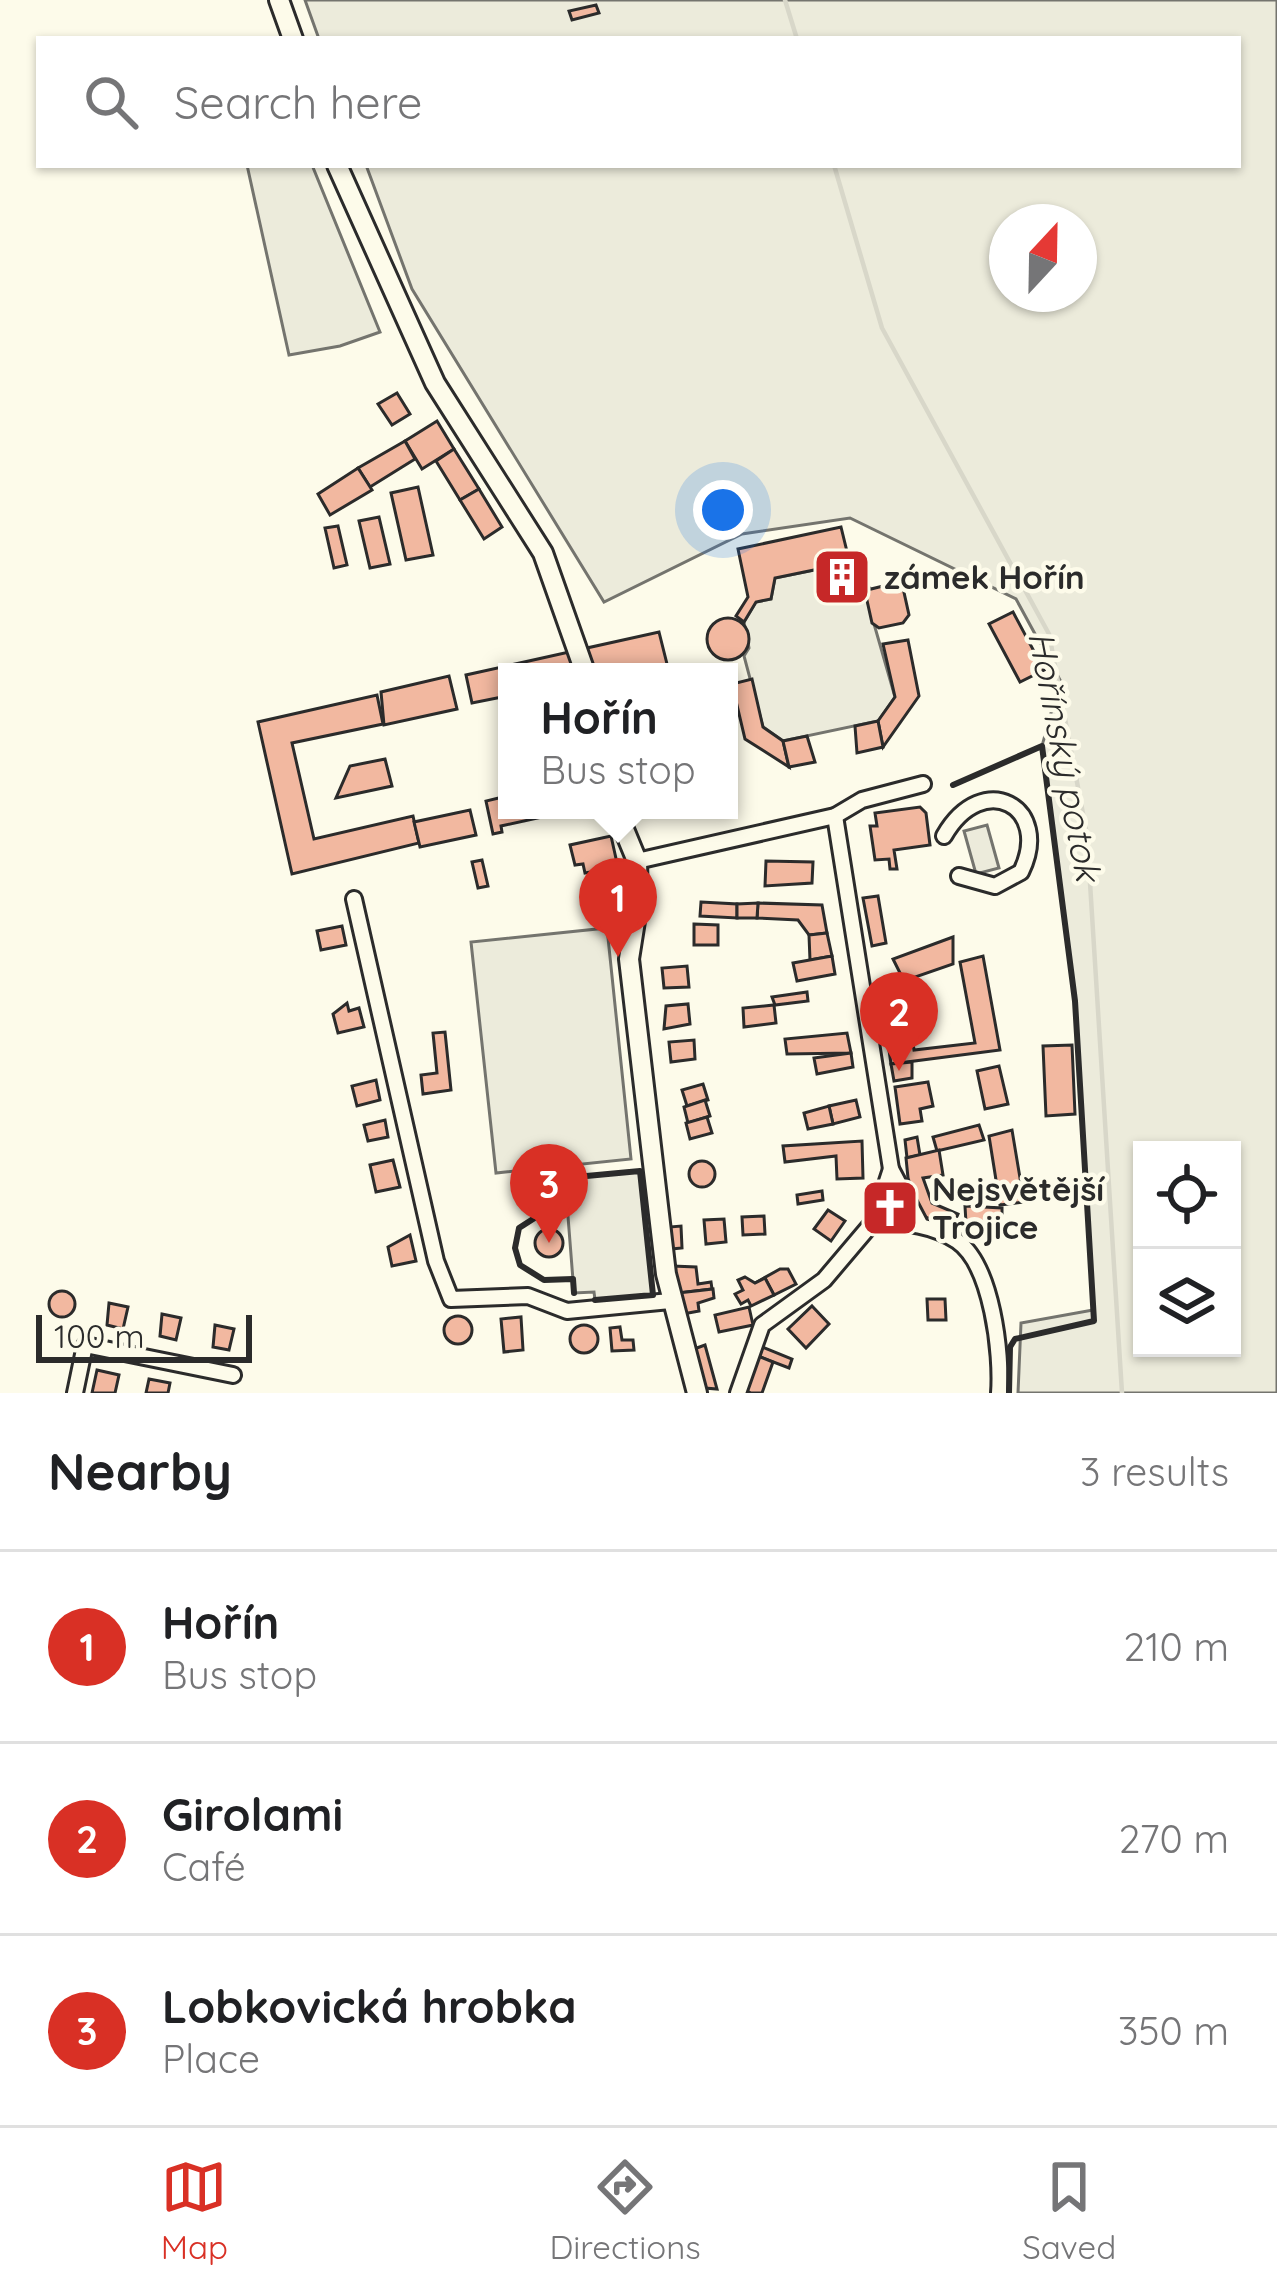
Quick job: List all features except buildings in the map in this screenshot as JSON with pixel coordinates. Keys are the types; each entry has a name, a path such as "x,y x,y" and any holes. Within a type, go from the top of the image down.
{"street":[{"path":"279,0 292,36"},
{"path":"338,168 435,383 543,553 582,663"},
{"path":"637,861 835,816 862,800 923,784"},
{"path":"944,836 957,813 985,799 1000,799 1020,811 1027,825 1031,843 1021,872 995,886 959,876"},
{"path":"835,816 891,1169 920,1224"},
{"path":"620,819 637,861 638,902 629,959 670,1301 697,1393"},
{"path":"354,898 436,1261 451,1300 528,1296 567,1311 670,1301"},
{"path":"738,1393 762,1325 824,1280 874,1220 891,1169"},
{"path":"874,1220 920,1224 959,1243 973,1258 998,1334 999,1393"},
{"path":"75,1393 85,1345 233,1375"}],"shaded area":[{"path":"305,0 1277,0 1277,1393 1018,1393 1021,1323 1093,1310 1074,992 1042,746 1060,680 1016,599 850,518 742,534 604,602 412,289 367,168 1241,168 1241,36 318,36"},
{"path":"248,168 313,168 380,332 340,346 289,355"},
{"path":"819,569 832,586 847,583 866,596 895,697 878,721 783,741 763,727 744,656 749,648 744,622 756,602 771,599 775,578"},
{"path":"987,825 999,868 976,874 964,831"},
{"path":"607,928 631,1159 496,1173 471,942"},
{"path":"640,1171 653,1295 595,1300 594,1292 574,1293 565,1178"}],"waterway":[{"name":"Hořínský potok","path":"785,0 796,36"},
{"name":"Hořínský potok","path":"835,168 882,328 1049,634 1087,835 1122,1393"}],"wall":[{"path":"953,785 1042,746 1075,1001 1094,1321 1015,1339 1010,1347 1009,1393"},
{"path":"574,1293 573,1279 544,1280 520,1265 515,1248 519,1228 547,1210 568,1208 565,1178 640,1171 653,1295 595,1300"}],"place":[{"name":"zámek Hořín","path":"842,577"},
{"name":"Hořín","path":"618,957"},
{"name":"Girolami","path":"899,1071"},
{"name":"Nejsvětější Trojice","path":"890,1208"},
{"name":"Lobkovická hrobka","path":"549,1243"}]}
